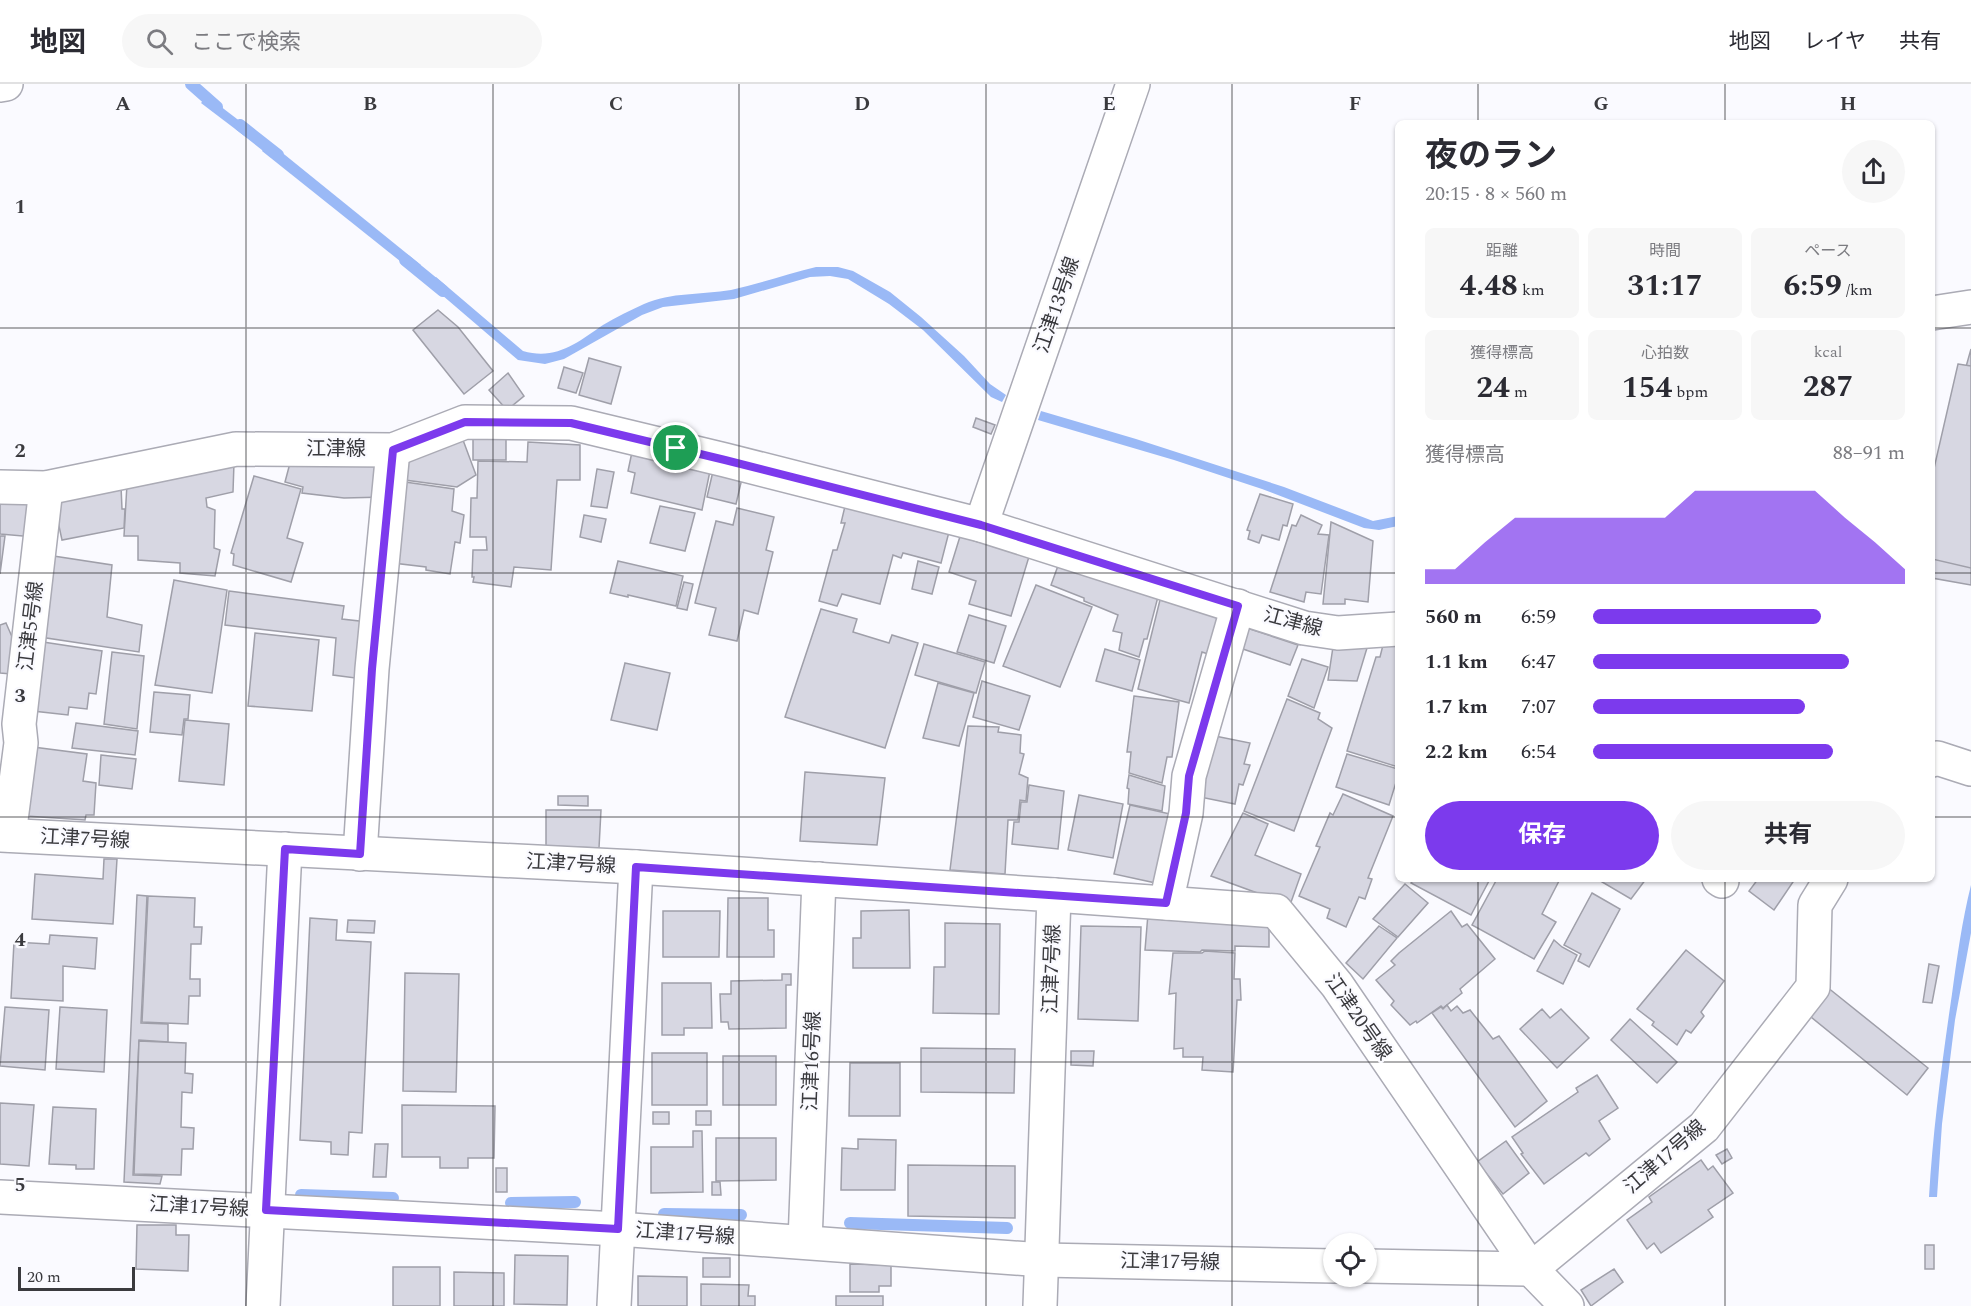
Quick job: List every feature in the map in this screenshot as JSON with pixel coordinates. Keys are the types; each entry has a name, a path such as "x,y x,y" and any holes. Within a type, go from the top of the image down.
{"street":[{"path":"0,85 6,84"},
{"name":"江津13号線","path":"981,525 1133,84"},
{"path":"1935,313 1971,307"},
{"name":"江津線","path":"0,487 46,488 236,448 393,450 465,422 571,423 981,525 1304,628 1338,633 1395,629"},
{"path":"360,854 372,669 393,450"},
{"name":"江津5号線","path":"5,835 21,743 19,724 46,488"},
{"path":"1166,903 1186,813 1189,776 1238,606"},
{"path":"1935,758 1971,769"},
{"name":"江津7号線","path":"5,835 636,867 1054,895 1041,1306"},
{"path":"263,1306 285,849"},
{"path":"614,1306 636,867"},
{"name":"江津16号線","path":"805,1242 819,879"},
{"name":"江津17号線","path":"1531,1269 1704,1127 1813,987 1815,905 1829,882"},
{"name":"江津20号線","path":"1054,895 1276,911 1337,985 1531,1269 1567,1306"},
{"name":"江津17号線","path":"0,1197 618,1229 1043,1260 1323,1266"},
{"path":"1377,1266 1531,1269"}],"water":[{"path":"207,96 254,132 247,138 201,103"},
{"path":"269,142 421,265 415,273 262,151"},
{"path":"816,267 838,267 853,271 890,292 964,356 990,384 1006,395 1002,402 991,397 923,330 889,304 848,279 830,276 810,277 734,299 663,307 642,315 564,359 545,364 518,360 428,283 436,277 523,351 546,354 566,348 613,319 654,300 731,290"},
{"path":"1041,411 1136,439 1284,487 1373,521 1395,517 1395,527 1379,530 1364,528 1262,489 1174,460 1038,420"},
{"path":"1971,885 1971,933 1955,1020 1942,1124 1937,1197 1929,1197 1935,1121 1945,1045 1960,939"}],"building":[{"path":"438,310 458,327 493,371 464,394 413,330"},
{"path":"1971,349 1971,585 1935,579 1935,477"},
{"path":"589,358 621,367 611,404 579,395"},
{"path":"1958,364 1971,366 1971,568 1935,560 1935,464"},
{"path":"564,367 583,373 576,393 558,388"},
{"path":"508,373 524,396 507,410 489,390"},
{"path":"976,418 995,425 991,434 973,427"},
{"path":"473,430 506,432 506,460 473,460"},
{"path":"463,440 476,475 457,487 405,480 407,462"},
{"path":"528,442 580,445 580,480 557,480 551,570 514,567 511,587 473,582 473,550 487,550 486,537 470,537 471,498 477,498 478,461 527,462"},
{"path":"632,452 710,471 702,510 631,493 635,473 628,471"},
{"path":"389,462 385,497 344,498 302,493 303,487 285,482 290,463"},
{"path":"234,463 233,492 206,498 207,507 215,510 214,548 220,550 215,576 180,573 180,563 138,560 138,536 124,536 127,484"},
{"path":"714,467 743,474 736,504 707,497"},
{"path":"597,469 614,472 607,508 591,506"},
{"path":"254,476 301,489 287,538 303,543 291,582 233,565 234,554 231,553"},
{"path":"405,482 454,489 452,511 464,515 460,543 455,542 450,574 426,570 426,567 393,563"},
{"path":"121,486 122,509 125,509 124,528 62,540 53,498"},
{"path":"1260,494 1293,504 1287,526 1283,525 1279,540 1262,535 1259,543 1248,539 1250,531 1247,530"},
{"path":"0,500 37,504 34,537 0,534"},
{"path":"846,502 950,528 941,563 903,553 901,558 893,555 880,604 842,594 837,606 819,601 833,550 837,550 845,523 841,523"},
{"path":"660,506 695,513 685,551 650,543"},
{"path":"737,508 774,517 766,550 773,552 758,614 744,610 737,641 709,635 716,608 695,603 716,521 733,525"},
{"path":"584,515 606,519 601,542 580,537"},
{"path":"1301,515 1322,525 1318,534 1329,535 1321,594 1306,592 1304,602 1270,592 1292,525 1296,526"},
{"path":"1331,522 1373,541 1368,602 1345,599 1345,604 1323,604"},
{"path":"962,530 1031,550 1011,616 969,604 976,581 949,572"},
{"path":"0,536 5,536 0,574"},
{"path":"47,555 112,565 107,617 142,625 139,652 40,637"},
{"path":"618,561 683,576 676,606 610,593"},
{"path":"918,561 939,567 932,594 912,589"},
{"path":"1059,563 1160,589 1147,639 1144,639 1139,657 1119,650 1122,633 1113,631 1118,615 1051,585"},
{"path":"174,580 227,590 212,693 155,685"},
{"path":"684,582 693,584 687,610 677,608"},
{"path":"1036,585 1092,607 1060,687 1003,666"},
{"path":"229,591 344,606 342,619 368,622 363,679 333,675 336,638 225,625"},
{"path":"1160,600 1227,617 1217,657 1202,652 1189,703 1138,689"},
{"path":"821,609 857,619 853,632 889,643 892,635 918,643 885,748 785,717"},
{"path":"969,615 1006,626 994,663 957,652"},
{"path":"6,623 16,646 11,674 0,673 0,625"},
{"path":"1241,626 1298,645 1290,665 1234,646"},
{"path":"255,633 319,640 312,711 248,706"},
{"path":"1384,641 1395,643 1395,766 1347,751 1376,657 1380,657"},
{"path":"43,642 102,651 96,694 89,693 87,709 69,707 68,715 33,711"},
{"path":"924,644 985,662 976,693 915,675"},
{"path":"1333,647 1367,648 1357,681 1328,680"},
{"path":"1105,649 1140,660 1132,691 1096,681"},
{"path":"112,652 144,656 137,729 104,724"},
{"path":"1302,659 1328,667 1314,708 1288,696"},
{"path":"625,663 670,673 657,730 611,720"},
{"path":"982,681 1030,696 1019,730 973,717"},
{"path":"938,683 974,693 959,746 923,738"},
{"path":"154,692 190,695 188,719 184,719 182,735 150,732"},
{"path":"1134,696 1179,702 1172,757 1167,757 1162,783 1129,773 1131,752 1127,752"},
{"path":"1287,699 1320,713 1318,719 1332,728 1294,831 1244,811"},
{"path":"185,720 229,724 224,785 179,781"},
{"path":"76,723 138,731 135,755 72,748"},
{"path":"968,726 999,727 998,732 1021,735 1020,753 1024,754 1019,774 1028,778 1026,801 1020,800 1018,820 1008,820 1005,874 950,870"},
{"path":"1210,735 1250,743 1244,764 1250,765 1243,785 1239,784 1235,804 1195,796"},
{"path":"33,747 87,754 83,781 96,783 94,815 86,815 85,820 26,816"},
{"path":"1347,754 1395,768 1395,786 1389,805 1336,787"},
{"path":"101,755 136,759 132,789 99,785"},
{"path":"805,772 885,778 877,845 800,841"},
{"path":"1129,775 1165,786 1162,811 1128,804"},
{"path":"1029,785 1064,791 1058,849 1012,844 1014,822 1019,822 1021,802 1027,802"},
{"path":"1343,794 1393,816 1368,878 1372,879 1365,899 1359,897 1346,927 1327,918 1330,909 1299,896 1320,847 1316,846 1330,813 1333,815"},
{"path":"1079,795 1123,804 1113,858 1068,850"},
{"path":"558,796 588,796 588,806 558,805"},
{"path":"1130,805 1179,816 1165,885 1114,874"},
{"path":"546,810 601,810 599,848 546,846"},
{"path":"1243,813 1268,824 1255,855 1301,874 1290,905 1211,876"},
{"path":"104,859 117,859 113,924 32,919 35,874 103,879"},
{"path":"1412,882 1488,882 1471,915"},
{"path":"1495,882 1558,882 1542,914 1556,922 1534,959 1472,925"},
{"path":"1602,882 1644,882 1631,899"},
{"path":"1756,882 1793,882 1774,910 1749,891"},
{"path":"1405,884 1428,903 1398,937 1373,919"},
{"path":"1592,893 1620,909 1589,967 1578,961 1581,954 1564,945"},
{"path":"137,895 147,896 141,1023 168,1024 168,1042 139,1040 133,1175 162,1176 160,1184 124,1182"},
{"path":"148,896 195,898 194,927 202,927 201,944 191,944 190,979 200,979 200,996 189,996 188,1024 142,1022"},
{"path":"728,898 768,898 768,930 774,930 774,957 727,957"},
{"path":"909,910 910,968 853,968 853,938 861,938 861,911"},
{"path":"663,911 720,911 719,957 663,957"},
{"path":"1451,911 1462,927 1467,924 1495,959 1460,989 1462,993 1443,1008 1441,1006 1417,1023 1416,1021 1410,1025 1391,1005 1394,1001 1376,980 1395,965 1391,961 1399,953"},
{"path":"1148,914 1269,922 1269,947 1235,946 1235,951 1202,950 1200,952 1145,950"},
{"path":"310,918 337,920 336,940 371,942 362,1133 349,1132 348,1155 331,1154 331,1142 300,1140"},
{"path":"348,920 375,921 374,933 347,932"},
{"path":"945,923 1000,924 999,1014 933,1013 934,967 945,967"},
{"path":"1081,926 1141,927 1138,1021 1078,1019"},
{"path":"1379,926 1397,938 1363,979 1346,963"},
{"path":"50,935 97,938 95,969 63,966 63,1001 11,998 14,942 49,944"},
{"path":"1554,940 1577,955 1563,984 1537,971"},
{"path":"1686,950 1724,981 1701,1012 1704,1016 1691,1033 1686,1030 1677,1045 1652,1025 1654,1022 1637,1009"},
{"path":"1205,951 1235,953 1234,979 1240,979 1241,1000 1237,1000 1233,1072 1202,1070 1203,1057 1183,1057 1183,1048 1174,1049 1176,993 1169,994 1173,953 1202,953"},
{"path":"1929,964 1939,966 1932,1003 1923,1002"},
{"path":"405,973 459,974 456,1092 403,1091"},
{"path":"782,974 791,974 791,985 786,985 786,1028 729,1029 728,1022 721,1022 720,994 731,994 731,981 782,980"},
{"path":"662,983 711,983 712,1028 684,1028 684,1035 662,1035"},
{"path":"1827,987 1928,1068 1907,1095 1806,1013"},
{"path":"1447,1005 1451,1011 1457,1006 1463,1013 1470,1010 1493,1039 1499,1036 1547,1101 1515,1127 1432,1013"},
{"path":"5,1007 49,1010 45,1070 0,1066"},
{"path":"60,1007 107,1010 104,1072 56,1069"},
{"path":"1542,1009 1550,1018 1561,1009 1589,1038 1557,1068 1520,1029"},
{"path":"1630,1019 1677,1062 1657,1083 1611,1040"},
{"path":"139,1041 186,1043 185,1073 193,1074 192,1093 182,1092 181,1127 194,1128 193,1149 182,1149 181,1175 134,1174"},
{"path":"921,1048 1015,1049 1014,1093 921,1092"},
{"path":"1071,1051 1094,1051 1093,1066 1071,1065"},
{"path":"652,1053 707,1053 707,1105 652,1105"},
{"path":"723,1056 776,1056 776,1105 723,1105"},
{"path":"850,1063 900,1063 900,1116 849,1116"},
{"path":"1597,1075 1618,1108 1599,1121 1610,1139 1589,1156 1586,1153 1544,1184 1521,1154 1523,1153 1512,1137 1578,1092 1576,1088"},
{"path":"0,1103 34,1105 29,1166 0,1164"},
{"path":"402,1105 495,1106 494,1158 468,1158 468,1168 440,1168 440,1157 402,1157"},
{"path":"53,1107 96,1109 94,1169 76,1169 76,1165 49,1164"},
{"path":"696,1111 711,1111 711,1125 696,1125"},
{"path":"653,1112 669,1112 669,1124 653,1124"},
{"path":"693,1131 702,1131 703,1192 651,1193 651,1147 693,1147"},
{"path":"716,1138 776,1138 776,1180 716,1181"},
{"path":"858,1139 896,1140 895,1190 841,1190 842,1148 858,1149"},
{"path":"1506,1141 1529,1173 1503,1194 1477,1162"},
{"path":"375,1144 388,1144 386,1177 373,1177"},
{"path":"1727,1149 1732,1158 1722,1164 1716,1155"},
{"path":"1701,1160 1708,1170 1713,1166 1733,1193 1708,1210 1713,1217 1661,1253 1654,1243 1647,1249 1627,1220 1652,1202 1649,1197"},
{"path":"908,1165 1015,1166 1015,1218 908,1216"},
{"path":"496,1168 507,1168 507,1192 496,1192"},
{"path":"712,1182 720,1182 721,1195 712,1195"},
{"path":"137,1225 176,1225 176,1235 189,1235 188,1271 136,1269"},
{"path":"1925,1245 1934,1245 1934,1269 1925,1269"},
{"path":"515,1255 568,1256 567,1305 514,1304"},
{"path":"703,1258 730,1258 730,1277 703,1277"},
{"path":"850,1264 891,1265 891,1286 879,1286 879,1292 850,1292"},
{"path":"393,1267 440,1267 440,1306 393,1306"},
{"path":"1614,1269 1623,1282 1591,1306 1581,1290"},
{"path":"454,1272 504,1273 504,1306 454,1306"},
{"path":"638,1276 687,1277 687,1306 638,1306"},
{"path":"701,1284 749,1285 748,1296 755,1296 755,1306 701,1306"},
{"path":"836,1296 883,1296 883,1306 836,1306"}],"waterway":[{"path":"191,84 217,107"},
{"path":"240,125 278,155"},
{"path":"405,260 443,291"},
{"path":"301,1195 393,1198"},
{"path":"511,1203 575,1202"},
{"path":"664,1214 741,1215"},
{"path":"850,1223 1007,1228"}],"route":[{"path":"465,422 571,423 676,448 981,525 1238,606 1189,776 1186,813 1166,903 636,867 618,1229 266,1210 285,849 360,854 372,669 393,450 465,422"}]}
